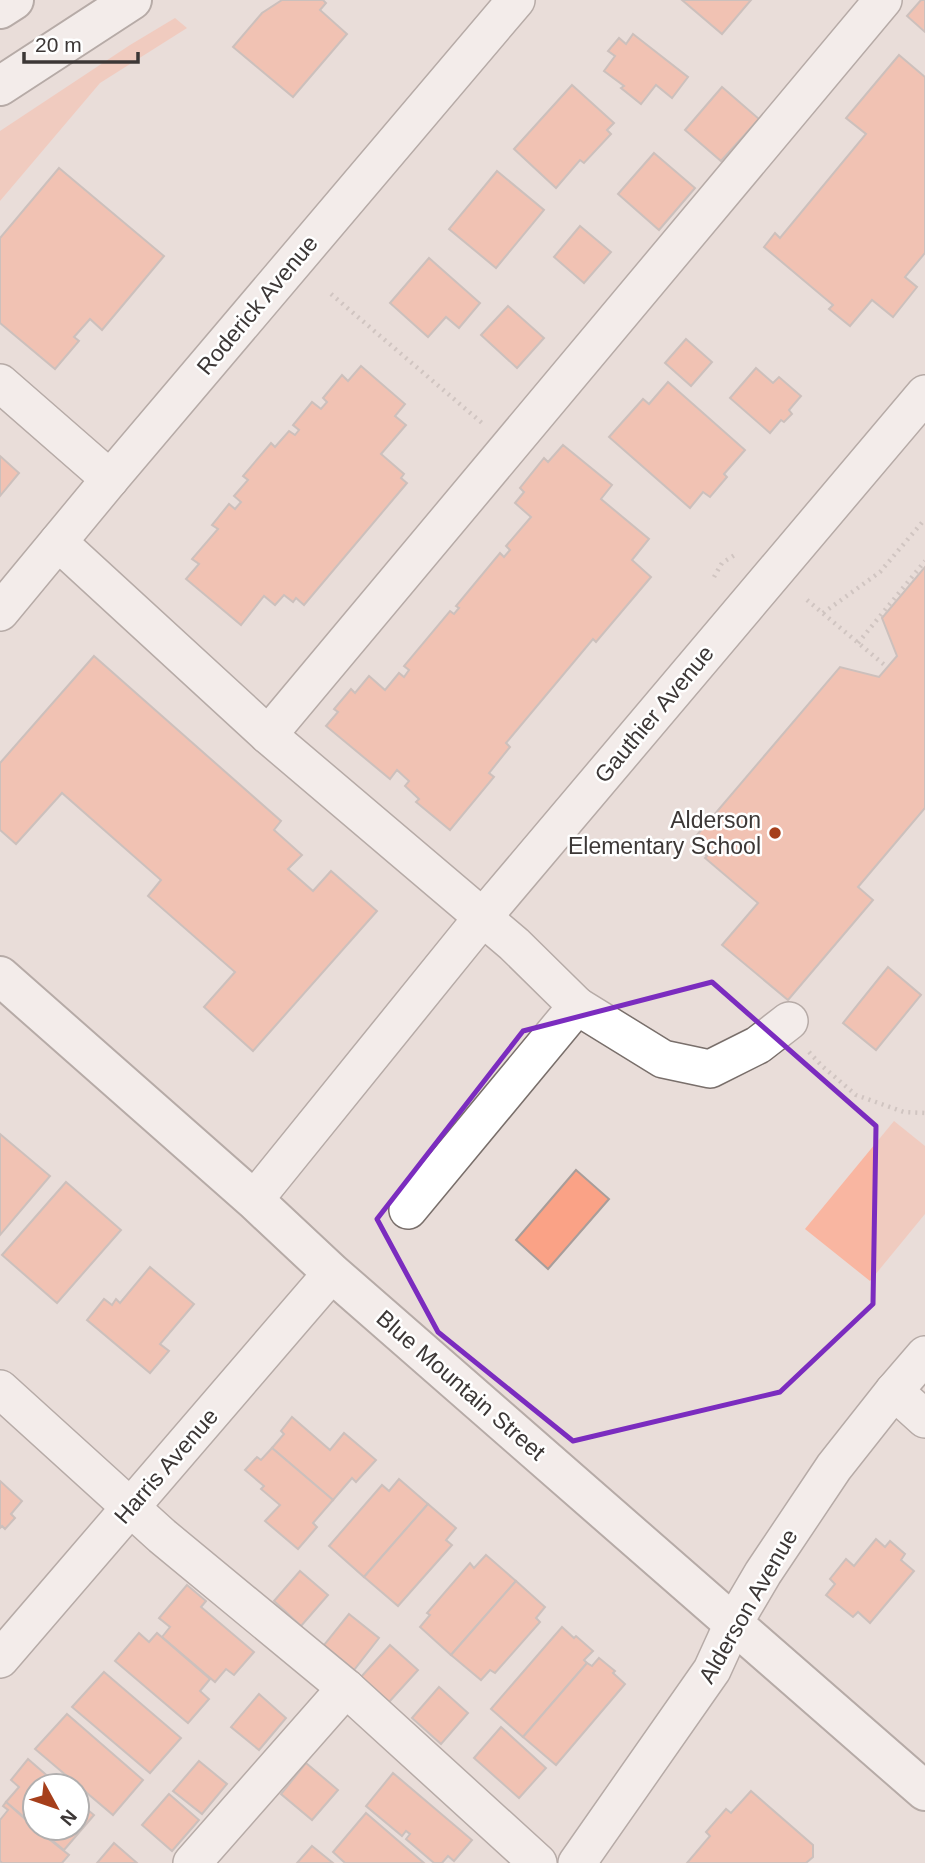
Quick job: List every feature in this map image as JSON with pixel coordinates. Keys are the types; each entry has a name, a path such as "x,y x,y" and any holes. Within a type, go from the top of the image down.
{"main road":[{"path":"0,9 14,0"},
{"path":"0,86 132,0"},
{"name":"Blue Mountain Street","path":"0,975 254,1200 332,1273 925,1791"}],"street":[{"name":"Roderick Avenue","path":"0,612 110,478 516,0"},
{"path":"268,735 883,0"},
{"path":"0,383 110,478"},
{"name":"Gauthier Avenue","path":"254,1200 482,918 925,394"},
{"path":"58,542 268,735 514,944 577,1006 663,1059 710,1069 758,1045 795,1032"},
{"path":"408,1210 577,1006"},
{"name":"Harris Avenue","path":"0,1659 332,1273"},
{"name":"Alderson Avenue","path":"577,1863 712,1670 733,1624 762,1573 834,1467 925,1355"},
{"path":"0,1389 162,1536 346,1688 538,1863"},
{"path":"894,1391 925,1419"},
{"path":"192,1863 346,1688"}],"path":[{"path":"331,294 509,446"},
{"path":"823,613 880,572 925,519"},
{"path":"858,643 925,561"},
{"path":"807,600 887,667"},
{"path":"795,1032 822,1066 856,1095 904,1112 925,1113"}],"highlighted area":[{"path":"712,982 876,1126 873,1304 780,1392 573,1441 438,1332 377,1219 523,1031"}],"shaded area":[{"path":"175,18 187,28 100,83 0,201 0,131"},
{"path":"894,1121 925,1146 925,1214 870,1281 805,1229"}],"building":[{"path":"282,0 323,0 326,3 320,10 347,34 293,97 233,47 262,13"},
{"path":"682,0 751,0 722,34"},
{"path":"921,0 925,0 925,32 907,16"},
{"path":"633,34 688,77 672,98 656,85 641,104 621,88 624,86 604,71 615,56 608,51 619,38 626,44"},
{"path":"899,55 925,77 925,253 905,277 917,287 893,317 872,300 850,326 829,309 833,305 764,247 775,233 780,238 866,134 846,118"},
{"path":"572,85 614,123 607,130 611,134 584,163 580,160 556,188 514,149"},
{"path":"722,87 759,119 721,161 685,130"},
{"path":"654,153 695,188 659,230 618,194"},
{"path":"59,168 164,256 102,330 90,319 74,337 79,341 55,369 0,323 0,238"},
{"path":"497,171 544,210 496,268 449,229"},
{"path":"580,226 611,252 584,283 554,257"},
{"path":"429,258 480,303 459,328 446,317 428,337 390,303"},
{"path":"508,306 544,338 517,368 481,335"},
{"path":"686,339 712,362 691,386 665,363"},
{"path":"361,366 405,404 395,416 406,425 381,454 404,474 401,478 407,483 304,605 296,598 293,602 284,595 275,605 264,596 241,625 186,579 199,564 192,559 218,529 212,525 229,504 235,509 241,502 234,496 248,480 243,476 271,443 275,447 289,431 295,435 299,430 293,425 312,402 321,409 327,402 323,398 342,375 348,381"},
{"path":"756,368 773,383 779,377 801,396 789,410 792,414 784,422 781,420 770,433 730,398"},
{"path":"668,382 745,450 724,474 727,477 710,497 703,492 690,508 609,437 643,399 649,404"},
{"path":"563,445 612,485 601,499 649,539 632,560 651,577 596,642 593,639 506,743 510,747 489,773 494,777 450,830 416,802 419,799 405,786 409,781 397,770 390,779 326,726 338,712 334,709 351,689 355,693 369,676 385,690 399,673 404,677 409,670 404,666 450,611 454,614 459,608 456,606 500,553 504,557 510,550 506,546 531,517 515,503 524,492 520,488 544,458 548,462"},
{"path":"0,456 19,473 0,496"},
{"path":"925,567 925,808 858,887 873,900 788,1000 722,945 758,903 705,858 707,856 691,842 840,667 879,677 897,656 882,618"},
{"path":"94,656 281,821 274,830 302,855 288,869 313,891 331,871 377,911 253,1051 204,1007 235,972 148,896 161,880 62,793 16,844 0,830 0,763"},
{"path":"888,967 921,995 876,1050 843,1023"},
{"path":"0,1134 50,1176 0,1235"},
{"path":"576,1170 609,1199 548,1269 516,1240"},
{"path":"66,1182 121,1230 57,1303 2,1255"},
{"path":"150,1267 194,1304 160,1344 169,1351 150,1373 87,1320 104,1299 112,1305 116,1299 120,1303"},
{"path":"292,1417 330,1450 344,1433 376,1460 356,1482 352,1478 333,1500 272,1448 284,1434 281,1431"},
{"path":"272,1448 333,1500 313,1523 317,1527 298,1549 265,1521 280,1505 261,1489 264,1486 245,1470 257,1457 261,1460"},
{"path":"399,1479 428,1504 364,1577 329,1546 382,1485 389,1491"},
{"path":"0,1481 22,1501 11,1514 15,1518 5,1529 2,1526 0,1528"},
{"path":"428,1504 456,1528 446,1540 452,1545 398,1606 364,1577"},
{"path":"876,1539 885,1547 890,1541 905,1554 901,1560 914,1571 870,1623 858,1612 853,1617 826,1595 835,1584 830,1579 846,1559 854,1566"},
{"path":"486,1555 516,1581 451,1655 420,1627 430,1615 427,1613 470,1563 474,1568"},
{"path":"300,1571 328,1595 301,1626 274,1601"},
{"path":"516,1581 545,1607 536,1618 540,1622 495,1673 490,1670 481,1680 451,1655"},
{"path":"187,1585 206,1601 201,1607 254,1652 234,1675 226,1669 215,1682 162,1637 170,1627 159,1618"},
{"path":"349,1614 379,1638 354,1670 324,1645"},
{"path":"562,1627 593,1651 584,1660 587,1663 523,1737 491,1709"},
{"path":"139,1633 149,1642 157,1633 210,1679 200,1691 209,1699 188,1723 115,1661"},
{"path":"390,1645 418,1670 389,1702 361,1677"},
{"path":"599,1658 615,1671 613,1673 625,1684 556,1765 523,1737 587,1663 592,1666"},
{"path":"104,1672 181,1738 150,1773 72,1707"},
{"path":"439,1687 468,1713 441,1744 412,1718"},
{"path":"259,1694 286,1718 259,1750 231,1727"},
{"path":"67,1714 143,1780 113,1815 91,1796 91,1772 62,1772 35,1749"},
{"path":"501,1727 546,1768 519,1798 474,1758"},
{"path":"28,1759 43,1772 21,1772 21,1814 6,1802 19,1787 11,1780"},
{"path":"199,1761 227,1784 202,1814 173,1791"},
{"path":"306,1763 338,1790 312,1820 281,1794"},
{"path":"393,1773 472,1840 454,1861 448,1856 442,1863 434,1863 406,1839 410,1834 406,1831 402,1836 366,1806"},
{"path":"751,1791 813,1845 813,1857 806,1863 687,1863 710,1836 706,1832 726,1809 731,1813"},
{"path":"169,1794 199,1820 172,1851 142,1825"},
{"path":"6,1802 21,1815 21,1842 53,1842 69,1855 62,1863 2,1863 0,1820 8,1810 3,1806"},
{"path":"366,1813 424,1863 345,1863 333,1852"},
{"path":"54,1842 71,1842 64,1850"},
{"path":"114,1843 137,1863 97,1863"},
{"path":"312,1846 333,1863 297,1863"}],"place":[{"name":"Alderson Elementary School","path":"775,833"}]}
